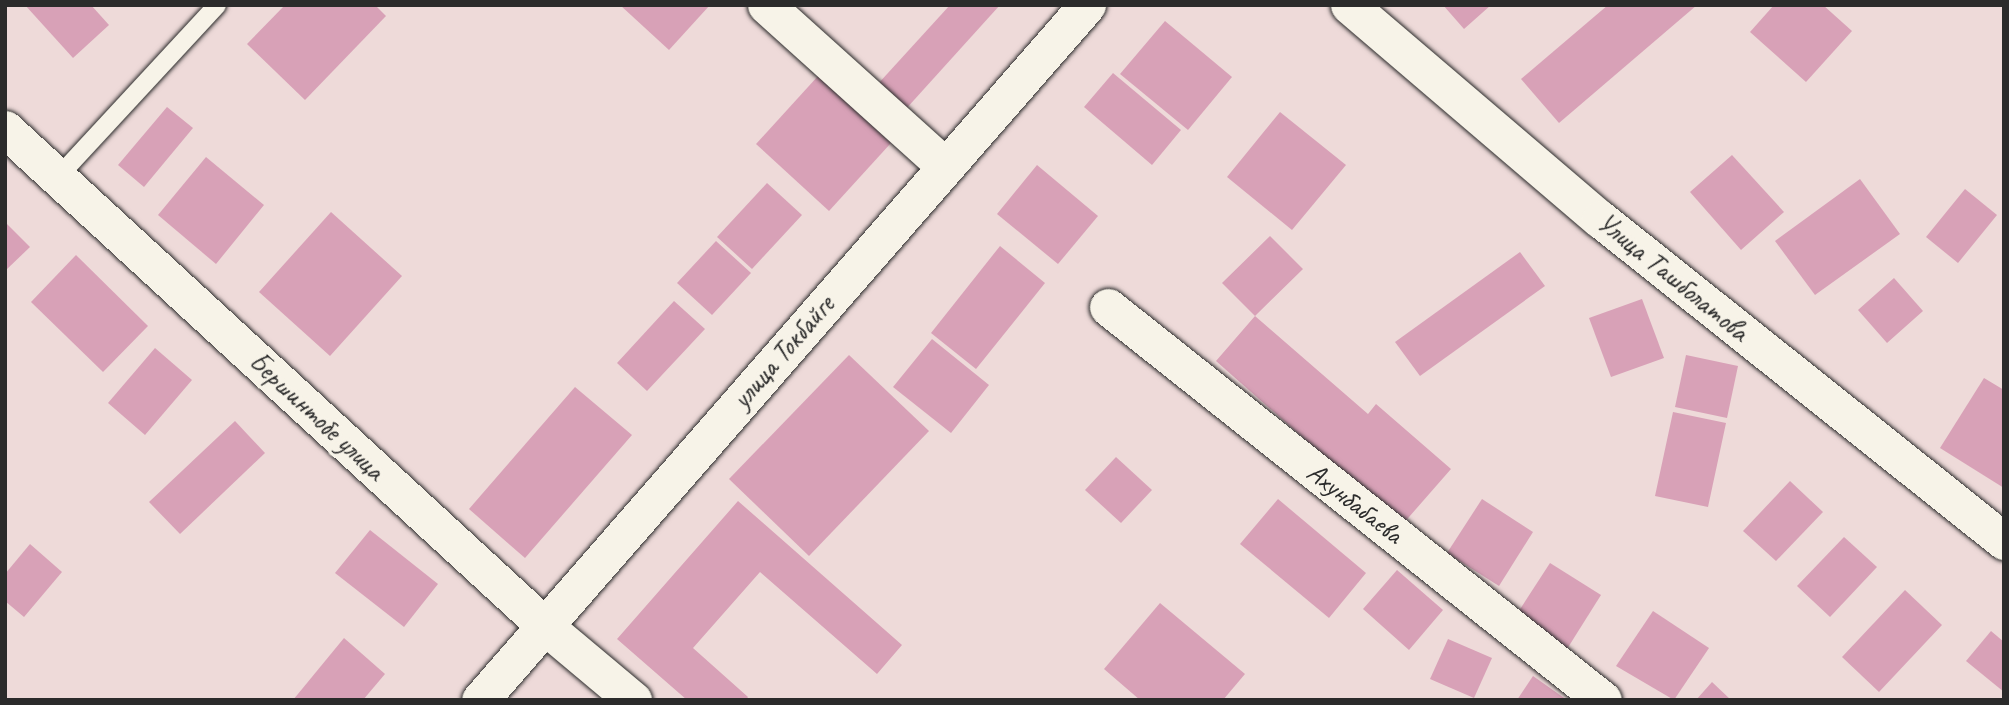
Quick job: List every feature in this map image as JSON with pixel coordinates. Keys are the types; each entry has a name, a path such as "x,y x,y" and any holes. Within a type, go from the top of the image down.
{"street":[{"path":"766,5 945,166"},
{"name":"улица Токбайге","path":"480,700 1087,5"},
{"name":"Улица Ташболатова","path":"1349,5 1600,219 2004,541"},
{"name":"Бершинтобе улица","path":"5,129 546,626 633,700"},
{"name":"Ахунбабаева","path":"1108,307 1603,700"}],"lane":[{"path":"58,177 217,5"}],"building":[{"path":"25,5 91,5 109,25 73,58"},
{"path":"285,5 375,5 386,16 305,100 247,44"},
{"path":"620,5 710,5 669,50"},
{"path":"950,5 1000,5 905,110 877,85"},
{"path":"1443,5 1491,5 1464,29"},
{"path":"1608,5 1697,5 1559,123 1521,79"},
{"path":"1774,5 1823,5 1852,31 1806,82 1750,32"},
{"path":"1165,21 1232,77 1188,130 1120,74"},
{"path":"1113,73 1181,130 1152,165 1084,107"},
{"path":"818,76 891,143 829,211 756,144"},
{"path":"167,107 193,128 144,187 118,165"},
{"path":"1280,112 1346,165 1292,230 1227,177"},
{"path":"1732,155 1784,212 1741,250 1690,192"},
{"path":"206,157 264,205 216,264 158,215"},
{"path":"1037,165 1098,216 1058,264 997,214"},
{"path":"1860,179 1900,234 1815,295 1775,241"},
{"path":"767,183 802,215 752,269 717,237"},
{"path":"1965,189 1997,215 1958,263 1926,237"},
{"path":"331,212 402,276 330,356 259,292"},
{"path":"5,222 30,247 5,271"},
{"path":"1270,236 1303,269 1255,316 1222,283"},
{"path":"716,241 751,273 712,315 677,283"},
{"path":"1000,246 1045,283 976,369 931,333"},
{"path":"1520,252 1545,286 1420,376 1395,342"},
{"path":"76,255 148,326 103,372 31,302"},
{"path":"1894,278 1923,311 1887,343 1858,310"},
{"path":"1642,299 1664,358 1611,377 1589,318"},
{"path":"674,301 705,329 647,391 617,363"},
{"path":"1255,316 1368,414 1376,404 1451,469 1402,525 1216,361"},
{"path":"932,339 989,385 951,433 893,387"},
{"path":"155,348 192,380 145,435 108,403"},
{"path":"849,355 929,431 809,556 729,479"},
{"path":"1686,355 1738,366 1727,418 1675,407"},
{"path":"1984,378 2004,390 2004,488 1940,448"},
{"path":"575,387 632,435 525,558 469,509"},
{"path":"1673,412 1726,423 1708,507 1655,496"},
{"path":"235,421 265,453 180,534 149,502"},
{"path":"1116,457 1152,490 1121,523 1085,490"},
{"path":"1790,481 1823,512 1776,561 1743,531"},
{"path":"1278,499 1366,573 1329,618 1240,544"},
{"path":"1482,499 1533,532 1499,586 1447,553"},
{"path":"738,501 902,645 877,674 760,572 693,648 748,697 746,700 687,700 617,639"},
{"path":"370,530 438,584 404,627 335,573"},
{"path":"1844,537 1877,567 1830,617 1797,586"},
{"path":"30,544 62,572 24,617 5,601 5,574"},
{"path":"1550,563 1601,595 1567,649 1515,617"},
{"path":"1397,570 1443,610 1409,650 1363,609"},
{"path":"1905,590 1942,625 1879,692 1842,657"},
{"path":"1160,603 1245,674 1223,700 1140,700 1104,669"},
{"path":"1653,611 1709,648 1674,700 1616,666"},
{"path":"1991,631 2004,642 2004,692 1966,661"},
{"path":"344,638 385,674 363,700 293,700"},
{"path":"1448,639 1492,658 1474,698 1430,679"},
{"path":"1533,676 1567,700 1517,700"},
{"path":"1712,682 1731,700 1696,700"}]}
